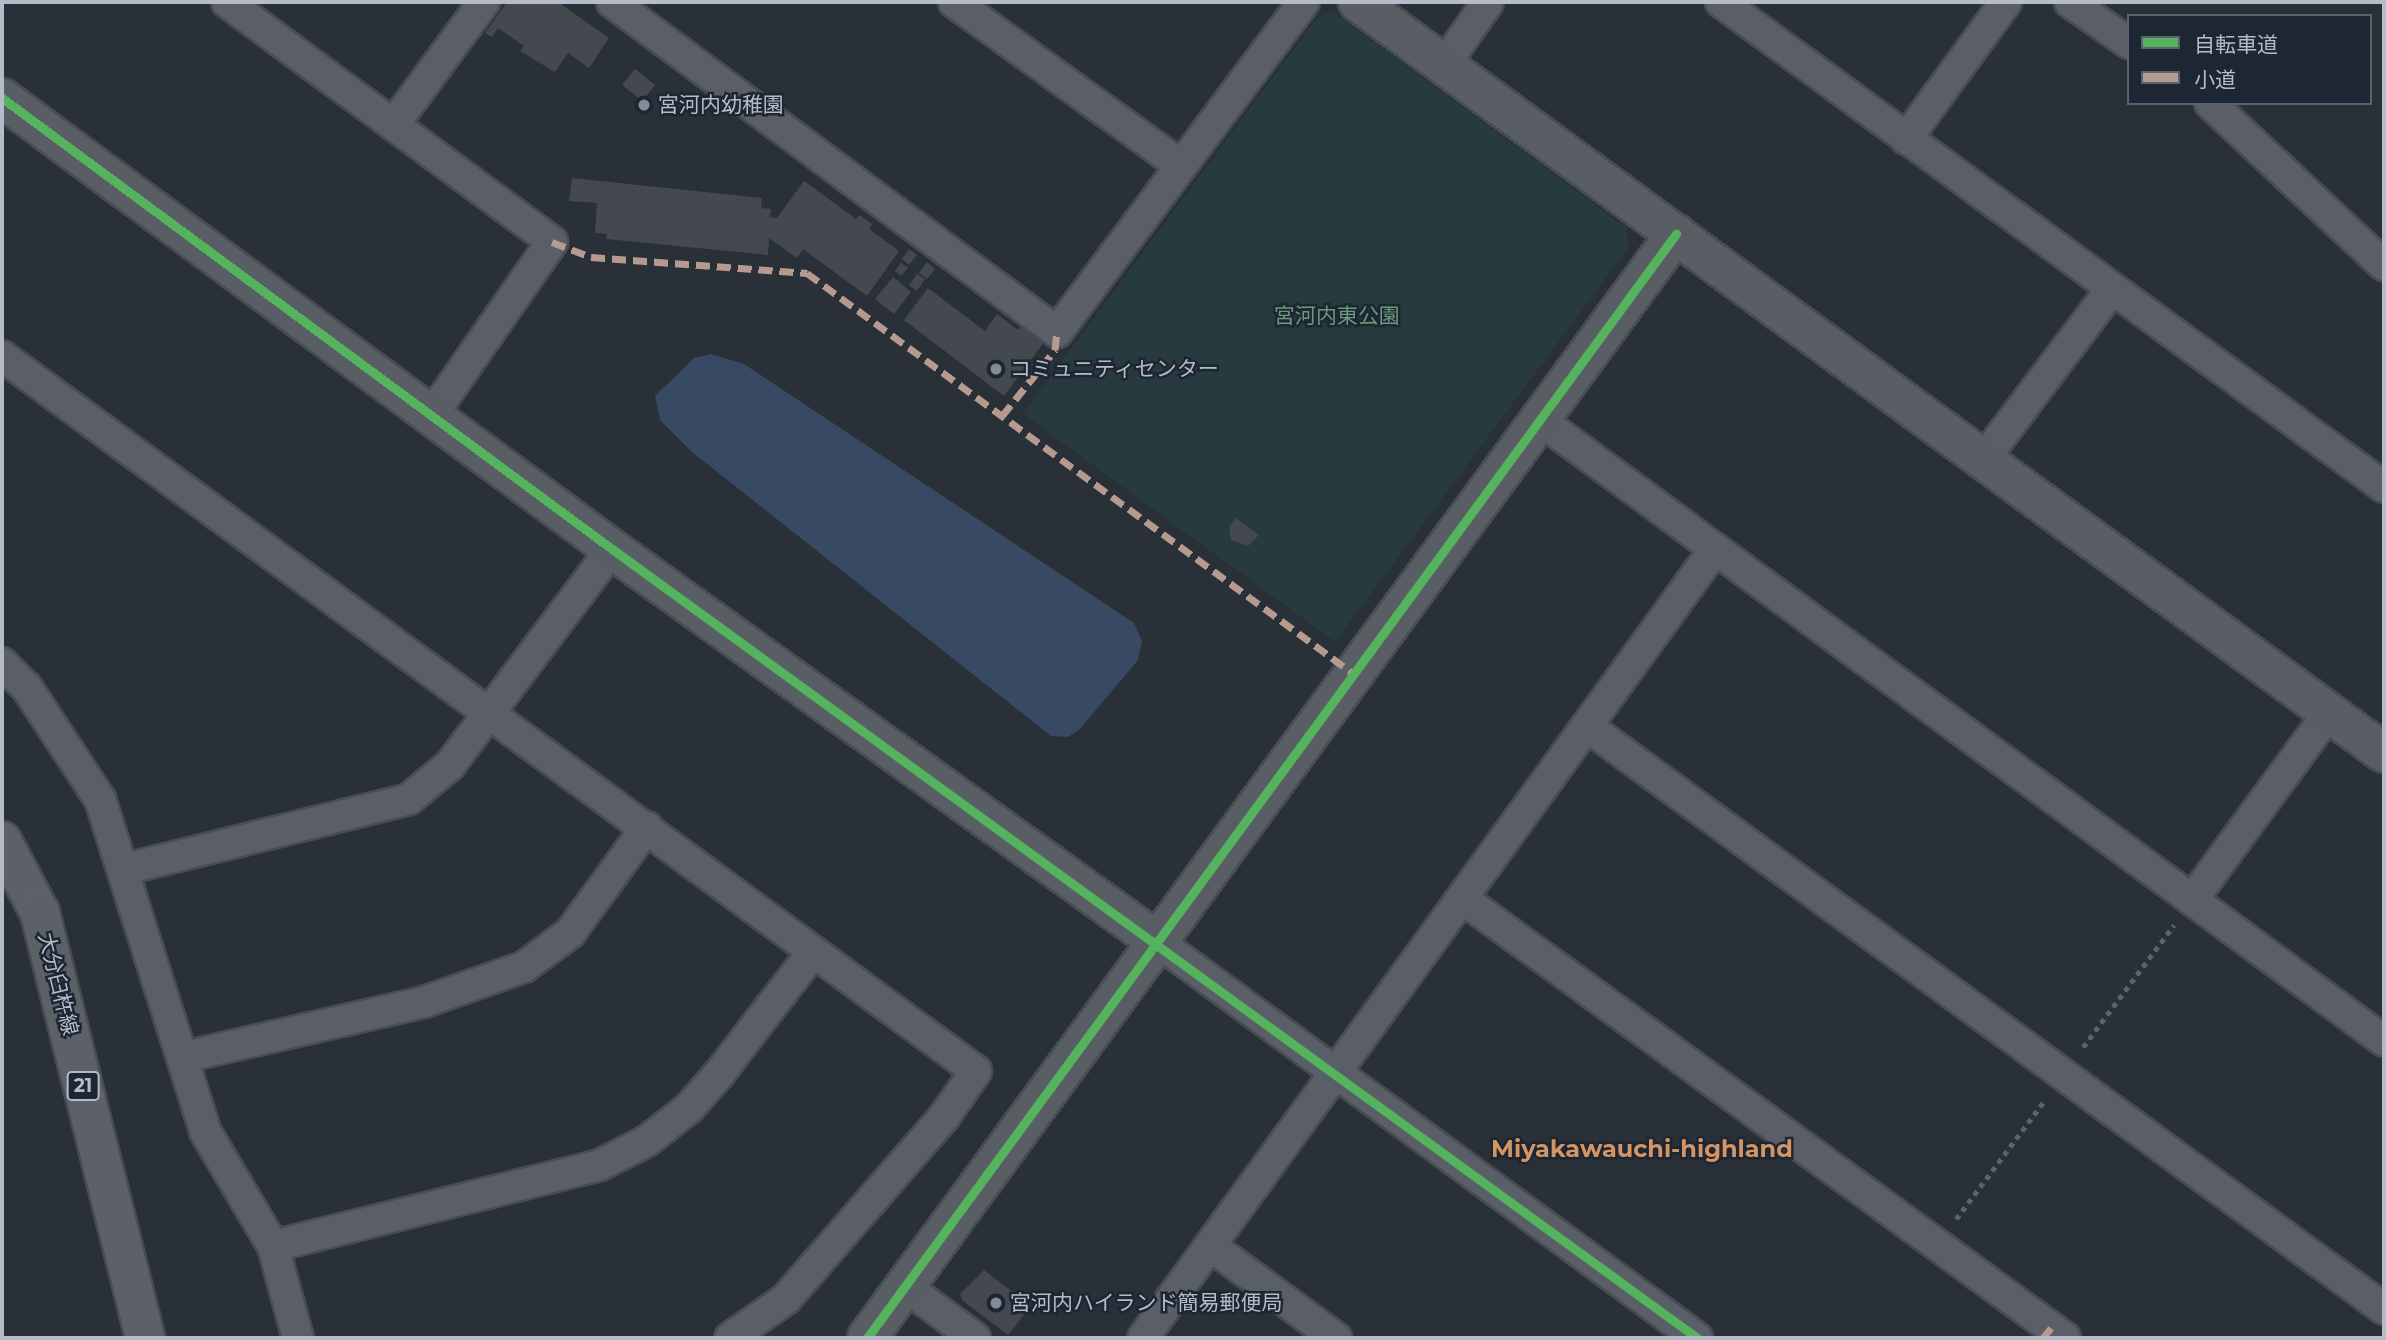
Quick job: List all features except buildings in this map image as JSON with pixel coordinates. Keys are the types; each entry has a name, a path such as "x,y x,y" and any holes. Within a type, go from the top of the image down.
{"main road":[{"name":"大分臼杵線","path":"2,841 40,913 145,1338"}],"street":[{"path":"394,124 484,2"},
{"path":"612,2 1057,332 1304,2"},
{"path":"954,2 1181,166"},
{"path":"1358,2 2384,754"},
{"path":"1444,65 1488,2"},
{"path":"1721,2 2111,290 2384,487"},
{"path":"1906,139 2006,2"},
{"path":"2070,2 2127,42"},
{"path":"231,3 552,242 431,416"},
{"path":"2,98 612,549 1158,942 1697,1338"},
{"path":"2212,105 2384,265"},
{"path":"867,1338 1676,234"},
{"path":"1983,460 2111,290"},
{"path":"2,356 976,1071 944,1117 786,1299 730,1338"},
{"path":"1540,421 2384,1041"},
{"path":"125,869 409,800 450,765 612,549"},
{"path":"1143,1338 1212,1247 1715,550"},
{"path":"2,663 27,688 94,789 125,869 205,1131 273,1246 298,1338"},
{"path":"2192,900 2329,713"},
{"path":"1588,727 2384,1309"},
{"path":"184,1057 424,1002 524,967 570,933 647,827"},
{"path":"1463,899 2065,1338"},
{"path":"273,1246 600,1165 647,1141 689,1108 719,1074 813,952"},
{"path":"1212,1247 1335,1338"},
{"path":"906,1287 975,1338"}],"green space":[{"name":"宮河内東公園","path":"1332,11 1626,227 1629,247 1335,642 1023,414 1317,18"}],"water":[{"path":"711,354 744,364 1134,623 1142,641 1138,660 1080,729 1068,737 1051,736 692,452 660,420 655,396 694,358"}],"marked path":[{"path":"552,242 591,257 807,273 1354,674"},
{"path":"1002,416 1055,350 1057,332"},
{"path":"2043,1338 2051,1328"}],"cycle path":[{"path":"2,98 612,549 1697,1338"},
{"path":"867,1338 1676,234"}],"place":[{"name":"宮河内幼稚園","path":"644,105"},
{"name":"コミュニティセンター","path":"996,369"},
{"name":"宮河内ハイランド簡易郵便局","path":"996,1303"}],"district":[{"name":"Miyakawauchi-highland","path":"1642,1149"}]}
